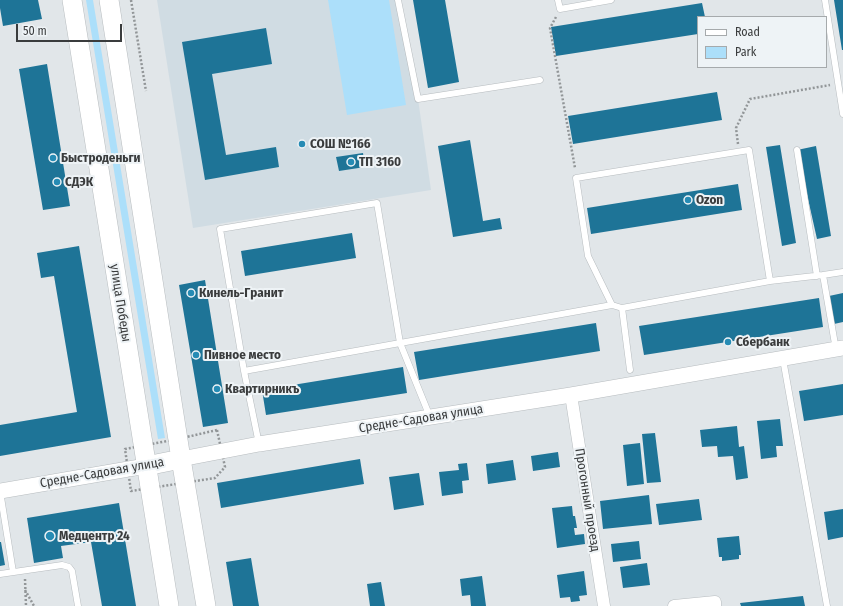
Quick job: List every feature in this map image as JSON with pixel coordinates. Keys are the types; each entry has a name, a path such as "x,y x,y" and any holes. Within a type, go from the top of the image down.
{"main road":[{"name":"улица Победы","path":"72,0 169,606"},
{"path":"109,0 181,459 206,606"},
{"name":"Средне-Садовая улица","path":"146,466 181,459"}],"street":[{"name":"Средне-Садовая улица","path":"181,459 259,444 571,395 840,349"},
{"name":"Прогонный проезд","path":"571,395 604,606"},
{"name":"Средне-Садовая улица","path":"0,491 146,466"},
{"path":"674,606 715,602 715,606"}],"lane":[{"path":"398,0 418,99 540,80"},
{"path":"558,0 560,9 610,0"},
{"path":"826,0 843,114"},
{"path":"612,305 588,256 576,178 749,150 770,281"},
{"path":"797,150 820,275 840,349"},
{"path":"259,444 244,371 220,229 377,203 400,343 430,417"},
{"path":"244,371 612,305 622,308 770,281 843,272"},
{"path":"622,308 630,370"},
{"path":"783,359 827,606"},
{"path":"0,491 13,572"},
{"path":"0,574 62,565 69,567 72,571 78,606"}],"path":[{"path":"131,0 146,91"},
{"path":"560,9 550,28 576,178"},
{"path":"739,152 736,128 750,99 838,83"},
{"path":"24,570 26,606"},
{"path":"25,589 34,606"}],"shaded area":[{"name":"СОШ №166","path":"157,0 401,0 418,99 431,190 193,228"}],"green space":[{"path":"86,0 93,0 165,438 158,439"},
{"path":"328,0 389,0 406,105 347,115"}],"building":[{"path":"0,0 38,0 42,19 3,26"},
{"path":"413,0 445,0 459,82 428,88"},
{"path":"834,0 843,0 843,50 842,50"},
{"path":"702,3 705,16 697,16 697,34 556,56 551,27"},
{"path":"266,28 272,64 212,74 226,155 276,147 279,167 205,180 182,42"},
{"path":"47,64 70,206 43,210 19,69"},
{"path":"717,92 722,120 573,144 568,116"},
{"path":"470,140 483,221 500,218 502,229 453,237 438,146"},
{"path":"780,145 796,243 782,246 766,147"},
{"path":"816,146 831,236 817,239 797,150"},
{"name":"ТП 3160","path":"363,153 365,167 339,171 336,157"},
{"path":"738,184 742,210 591,234 587,208"},
{"path":"352,233 356,258 245,276 241,251"},
{"path":"79,246 111,437 0,456 0,425 77,412 54,276 41,278 37,253"},
{"path":"205,280 228,423 203,427 179,285"},
{"path":"843,293 843,322 834,324 829,296"},
{"path":"819,298 823,327 644,355 639,326"},
{"path":"596,323 600,351 419,380 414,352"},
{"path":"403,367 407,393 266,415 262,390"},
{"path":"843,384 843,415 804,421 799,391"},
{"path":"780,419 783,446 776,446 777,457 761,459 757,421"},
{"path":"737,426 739,447 744,446 748,478 736,480 733,456 718,457 717,446 702,447 700,430"},
{"path":"655,433 661,482 647,483 642,434"},
{"path":"640,443 644,484 627,486 623,445"},
{"path":"558,452 560,467 533,471 531,456"},
{"path":"360,459 364,484 221,508 217,483"},
{"path":"513,460 516,480 488,484 486,464"},
{"path":"467,463 469,480 462,481 463,493 442,496 439,472 459,470 458,464"},
{"path":"419,473 424,505 394,510 389,477"},
{"path":"649,495 652,524 603,529 600,501"},
{"path":"699,499 702,520 659,525 656,504"},
{"path":"119,503 136,606 102,606 91,542 61,546 63,558 34,563 27,518"},
{"path":"572,506 573,516 575,516 577,528 574,528 575,535 584,534 585,544 557,548 552,508"},
{"path":"843,509 843,537 828,540 824,512"},
{"path":"739,536 741,555 739,555 739,559 722,561 722,557 719,557 717,538"},
{"path":"639,541 641,559 613,562 611,544"},
{"path":"0,542 5,565 0,566"},
{"path":"251,558 259,606 233,606 226,562"},
{"path":"647,563 650,585 623,588 620,567"},
{"path":"584,571 587,595 579,596 580,601 571,602 570,597 560,598 557,575"},
{"path":"482,576 486,606 471,606 470,595 462,596 460,579"},
{"path":"381,582 385,606 370,606 367,584"},
{"path":"803,596 805,606 741,606 740,603"}],"place":[{"name":"СОШ №166","path":"302,144"},
{"name":"Быстроденьги","path":"53,158"},
{"name":"ТП 3160","path":"351,162"},
{"name":"СДЭК","path":"57,182"},
{"name":"Ozon","path":"688,200"},
{"name":"Кинель-Гранит","path":"191,293"},
{"name":"Сбербанк","path":"728,342"},
{"name":"Пивное место","path":"196,355"},
{"name":"Квартирникъ","path":"217,389"},
{"name":"Медцентр 24","path":"50,536"}]}
